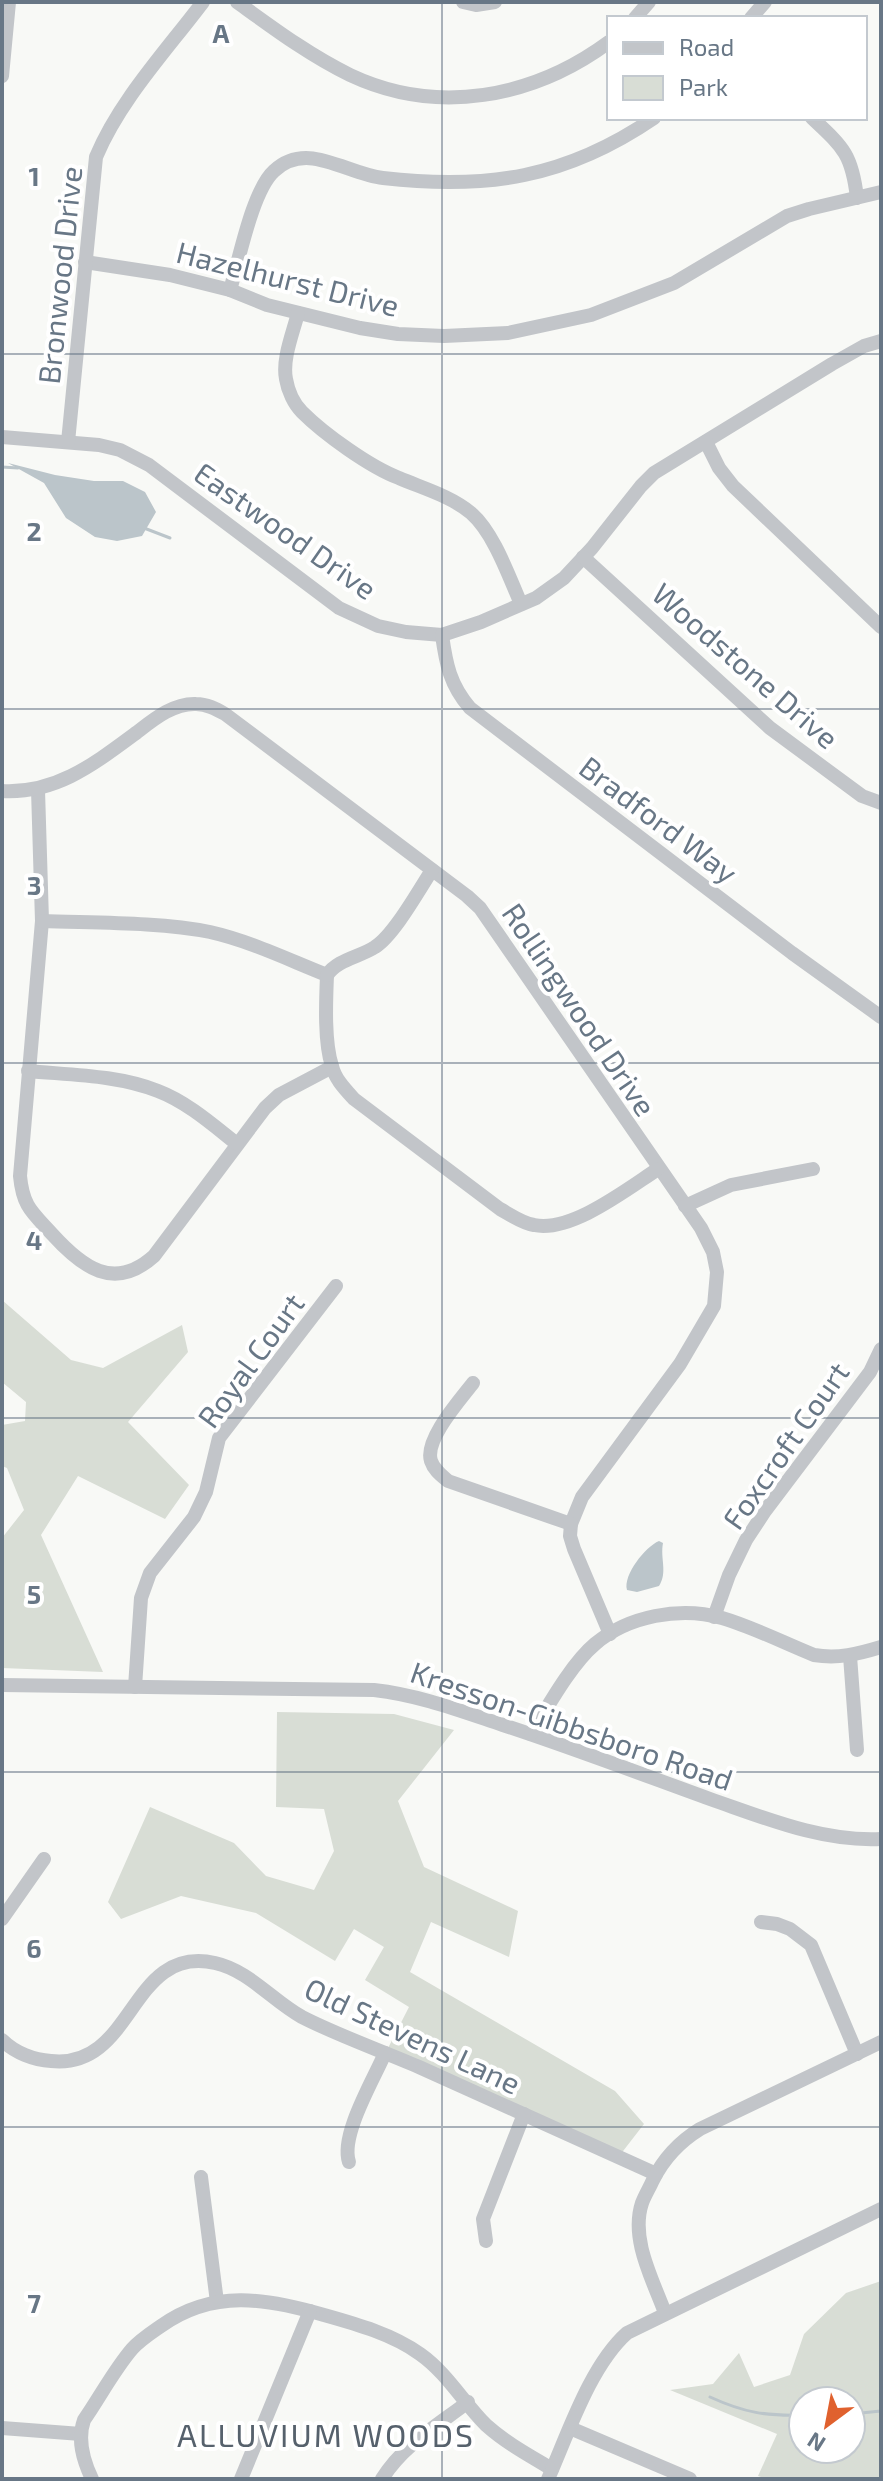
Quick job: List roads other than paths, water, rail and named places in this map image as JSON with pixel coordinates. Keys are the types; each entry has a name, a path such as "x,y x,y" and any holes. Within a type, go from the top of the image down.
{"street":[{"path":"2,76 9,2"},
{"name":"Bronwood Drive","path":"68,442 96,157 120,112 203,2"},
{"path":"237,2 296,45 349,74 371,84 444,99 521,87 568,69 607,43"},
{"path":"463,2 476,5 495,2"},
{"path":"230,290 264,184 273,172 293,160 318,158 377,177 456,184 518,177 584,157 631,134 651,120"},
{"path":"814,120 845,150 851,163 857,198"},
{"name":"Hazelhurst Drive","path":"85,262 170,275 230,290 267,305 360,328 413,335 508,333 591,315 674,283 787,216 881,192"},
{"path":"298,313 285,364 285,376 294,401 302,412 378,469 434,492 471,513 486,532 521,604"},
{"name":"Eastwood Drive","path":"2,437 109,447 149,465 339,608 378,626 442,635 536,598 564,578 647,479 832,364 864,346 881,341"},
{"path":"706,442 719,468 733,486 881,627"},
{"name":"Woodstone Drive","path":"583,557 770,728 862,796 881,803"},
{"name":"Bradford Way","path":"442,635 451,682 470,708 881,1017"},
{"name":"Rollingwood Drive","path":"2,791 38,790 82,770 171,709 198,703 225,714 480,908 701,1228 713,1252 717,1272 714,1306 680,1364 582,1497 571,1524"},
{"path":"38,790 42,921 20,1162 21,1193 25,1205 74,1258 95,1269 123,1273 135,1271 145,1264 265,1108 279,1095 332,1067"},
{"path":"432,870 377,946 339,964 327,975 325,1009 332,1067 341,1084 354,1099 500,1209 533,1225 571,1222 658,1169"},
{"path":"42,921 210,932 327,975"},
{"path":"28,1071 114,1079 145,1086 177,1100 237,1144"},
{"path":"685,1206 731,1185 813,1169"},
{"name":"Royal Court","path":"135,1687 141,1598 150,1573 194,1517 206,1492 219,1438 336,1286"},
{"name":"Foxcroft Court","path":"714,1617 746,1540 870,1372 881,1349"},
{"path":"473,1383 433,1442 430,1453 437,1472 448,1481 571,1524 570,1536 574,1549 610,1634"},
{"path":"531,1734 593,1645 610,1634 653,1616 679,1614 714,1617 814,1655 828,1657 850,1656 881,1647"},
{"path":"850,1656 857,1750"},
{"name":"Kresson-Gibbsboro Road","path":"2,1685 374,1690 422,1698 768,1819 829,1837 881,1839"},
{"path":"2,1919 44,1859"},
{"path":"761,1922 790,1929 811,1945 857,2054"},
{"name":"Old Stevens Lane","path":"2,2040 32,2058 47,2061 66,2063 90,2056 109,2040 150,1984 162,1973 173,1966 214,1962 229,1968 301,2016 656,2174"},
{"path":"665,2313 642,2250 640,2230 642,2202 671,2153 700,2129 881,2042"},
{"path":"349,2162 346,2155 350,2132 385,2053"},
{"path":"486,2241 483,2219 524,2114"},
{"path":"201,2177 217,2302"},
{"path":"92,2479 82,2453 84,2420 130,2351 186,2311 217,2302 258,2300 287,2304 358,2325 410,2348 449,2380 486,2424 550,2474 598,2370 610,2350 627,2333 881,2209"},
{"path":"241,2479 310,2311"},
{"path":"382,2479 411,2446 468,2402"},
{"path":"2,2428 81,2434"},
{"path":"570,2428 690,2479"}],"waterway":[{"path":"2,467 18,468"},
{"path":"144,528 170,538"},
{"path":"710,2397 734,2407 787,2415"},
{"path":"867,2412 881,2411"}],"district":[{"name":"ALLUVIUM WOODS","path":"326,2434"}]}
